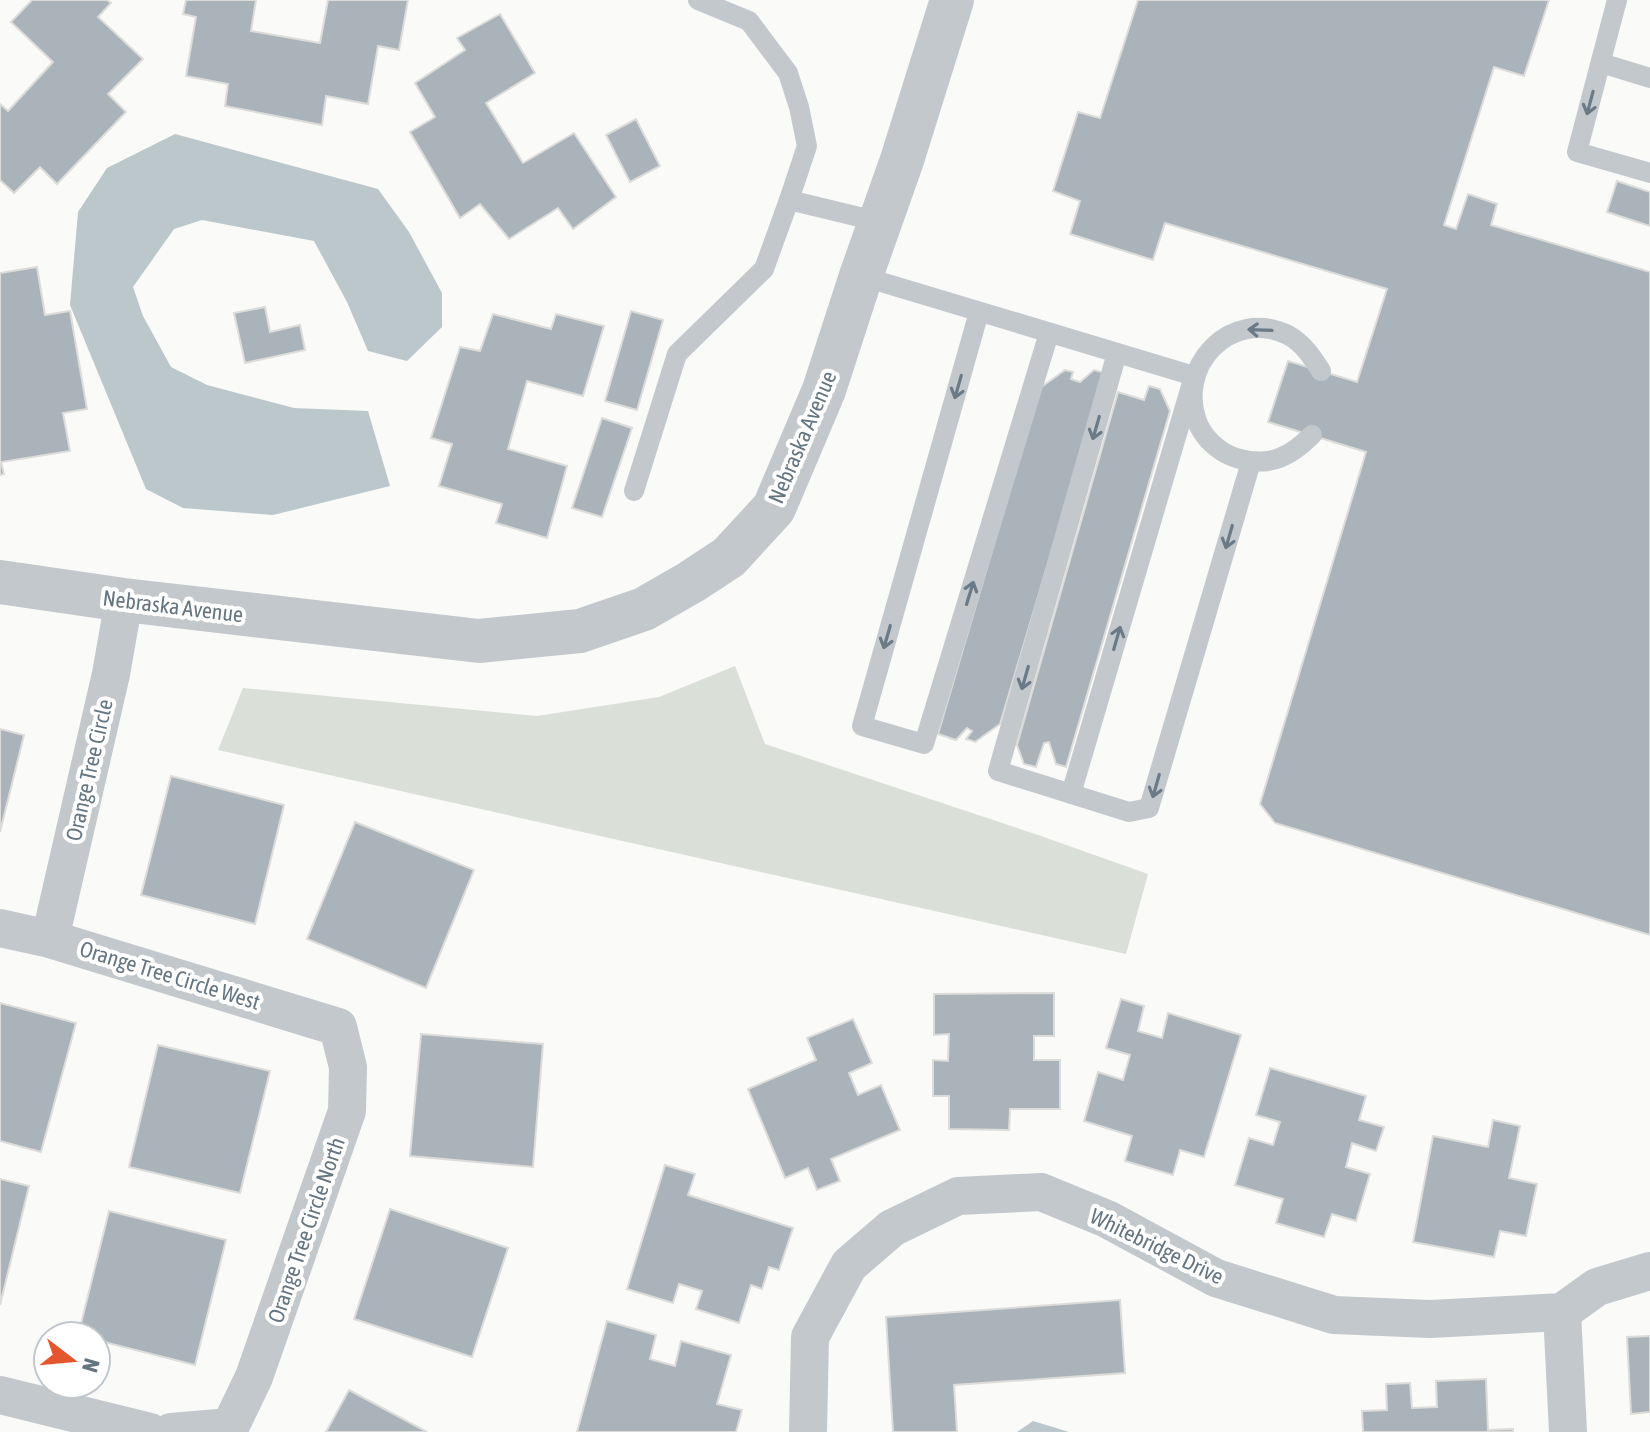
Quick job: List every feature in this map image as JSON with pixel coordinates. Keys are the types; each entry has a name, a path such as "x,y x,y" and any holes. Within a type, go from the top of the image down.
{"street":[{"name":"Nebraska Avenue","path":"0,582 124,600 479,641 580,631 644,609 691,582 729,557 774,508 824,390 952,0"},
{"name":"Orange Tree Circle","path":"50,939 111,674 124,600"},
{"name":"Orange Tree Circle West","path":"0,928 50,939 338,1027"},
{"name":"Orange Tree Circle North","path":"171,1432 230,1427 254,1377 347,1111 348,1067 338,1027"},
{"name":"Whitebridge Drive","path":"808,1432 810,1337 849,1265 892,1228 958,1196 1041,1192 1107,1219 1216,1278 1334,1315 1430,1319 1562,1312"},
{"path":"1568,1432 1562,1312 1597,1287 1650,1271"},
{"path":"0,1395 150,1432"}],"lane":[{"path":"634,491 677,354 764,269 807,146 788,73 749,21 698,0"},
{"path":"1617,0 1577,152 1650,173"},
{"path":"1601,63 1650,78"},
{"path":"789,200 880,222"},
{"path":"861,276 1194,376"},
{"path":"979,312 862,726 924,744 1049,333"},
{"path":"1071,794 1194,376 1205,355 1222,340 1243,330 1266,329 1288,335 1307,349 1321,371"},
{"path":"1117,353 998,771 1129,812 1149,808 1251,462"},
{"path":"1194,376 1194,414 1202,433 1215,447 1232,457 1251,462 1274,461 1296,451 1312,435"}],"shaded area":[{"path":"175,134 378,189 409,232 442,293 442,327 407,361 368,351 347,302 314,241 202,220 174,229 133,287 143,316 171,367 207,385 294,408 368,411 390,486 273,515 183,508 146,489 70,305 78,212 107,168"},
{"path":"735,666 765,744 1148,874 1126,954 218,750 243,688 537,716 659,697"},
{"path":"1033,1421 1069,1432 1017,1432"}],"building":[{"path":"32,0 107,0 111,3 98,17 143,59 108,94 126,112 57,184 40,167 14,193 0,180 0,104 8,111 53,62 11,22"},
{"path":"186,0 256,0 251,31 320,43 328,0 408,0 399,50 378,46 368,104 326,96 322,125 225,106 228,84 186,76 196,17 183,14"},
{"path":"1138,0 1549,0 1524,76 1494,67 1444,225 1456,229 1468,194 1497,204 1491,225 1650,272 1650,935 1275,823 1260,804 1366,452 1268,422 1288,361 1357,382 1387,289 1165,223 1153,260 1070,234 1080,201 1053,191 1078,112 1100,118"},
{"path":"500,14 535,73 486,103 523,163 574,133 616,197 573,229 558,208 509,239 480,204 460,218 410,132 435,117 415,83 465,50 457,38"},
{"path":"636,119 660,166 630,182 606,135"},
{"path":"1617,181 1650,192 1650,226 1607,212"},
{"path":"37,267 45,315 70,311 87,409 63,413 70,451 1,462 4,474 0,475 0,273"},
{"path":"265,307 270,332 300,325 305,350 245,363 234,313"},
{"path":"631,311 663,320 637,410 605,401"},
{"path":"493,314 551,329 556,314 604,326 583,396 527,381 508,449 567,466 547,538 496,523 502,504 439,486 452,444 431,438 460,347 480,351"},
{"path":"1065,370 1073,372 1071,379 1080,382 1094,370 1105,373 1000,724 975,742 966,739 972,731 967,728 956,740 938,734 1040,388"},
{"path":"1149,386 1160,389 1170,411 1066,767 1056,764 1049,742 1044,743 1036,767 1024,764 1017,745 1118,392 1144,400"},
{"path":"602,418 632,428 602,517 572,508"},
{"path":"0,729 24,735 0,832"},
{"path":"171,776 284,805 255,924 141,895"},
{"path":"355,822 474,870 426,988 307,939"},
{"path":"1054,993 1054,1036 1034,1036 1034,1060 1060,1060 1060,1109 1010,1109 1009,1130 949,1129 949,1096 933,1096 933,1060 948,1061 949,1034 934,1035 934,994"},
{"path":"1121,999 1144,1006 1138,1031 1162,1038 1168,1013 1241,1035 1204,1157 1180,1150 1173,1175 1125,1161 1132,1136 1084,1121 1098,1072 1123,1080 1130,1055 1106,1048"},
{"path":"0,1003 76,1023 41,1152 0,1141"},
{"path":"853,1019 872,1063 849,1073 858,1095 881,1085 900,1130 831,1159 840,1181 817,1190 808,1168 785,1178 748,1089 816,1060 807,1038"},
{"path":"421,1034 543,1044 533,1167 410,1156"},
{"path":"158,1045 270,1071 240,1193 129,1167"},
{"path":"1270,1068 1366,1096 1359,1120 1384,1127 1376,1151 1352,1143 1346,1167 1370,1174 1356,1221 1332,1214 1324,1237 1276,1223 1283,1199 1235,1185 1249,1138 1273,1145 1280,1122 1256,1115"},
{"path":"1493,1120 1520,1126 1509,1178 1537,1184 1526,1236 1500,1231 1494,1257 1413,1242 1433,1136 1488,1147"},
{"path":"665,1165 695,1174 688,1195 793,1228 779,1270 769,1267 762,1289 751,1285 739,1323 696,1309 702,1291 679,1284 673,1303 627,1289"},
{"path":"0,1179 29,1186 0,1305"},
{"path":"390,1209 508,1248 472,1357 354,1319"},
{"path":"109,1211 226,1240 195,1365 112,1344 112,1320 82,1320"},
{"path":"1120,1300 1125,1373 954,1385 957,1432 893,1432 886,1317"},
{"path":"607,1321 656,1335 650,1359 675,1366 681,1341 731,1355 717,1404 742,1410 736,1432 577,1432"},
{"path":"1650,1336 1650,1412 1631,1414 1627,1337"},
{"path":"1486,1379 1488,1430 1513,1429 1513,1432 1363,1432 1362,1411 1387,1410 1386,1384 1410,1383 1412,1408 1437,1407 1436,1381"},
{"path":"349,1390 427,1432 326,1432"}]}
